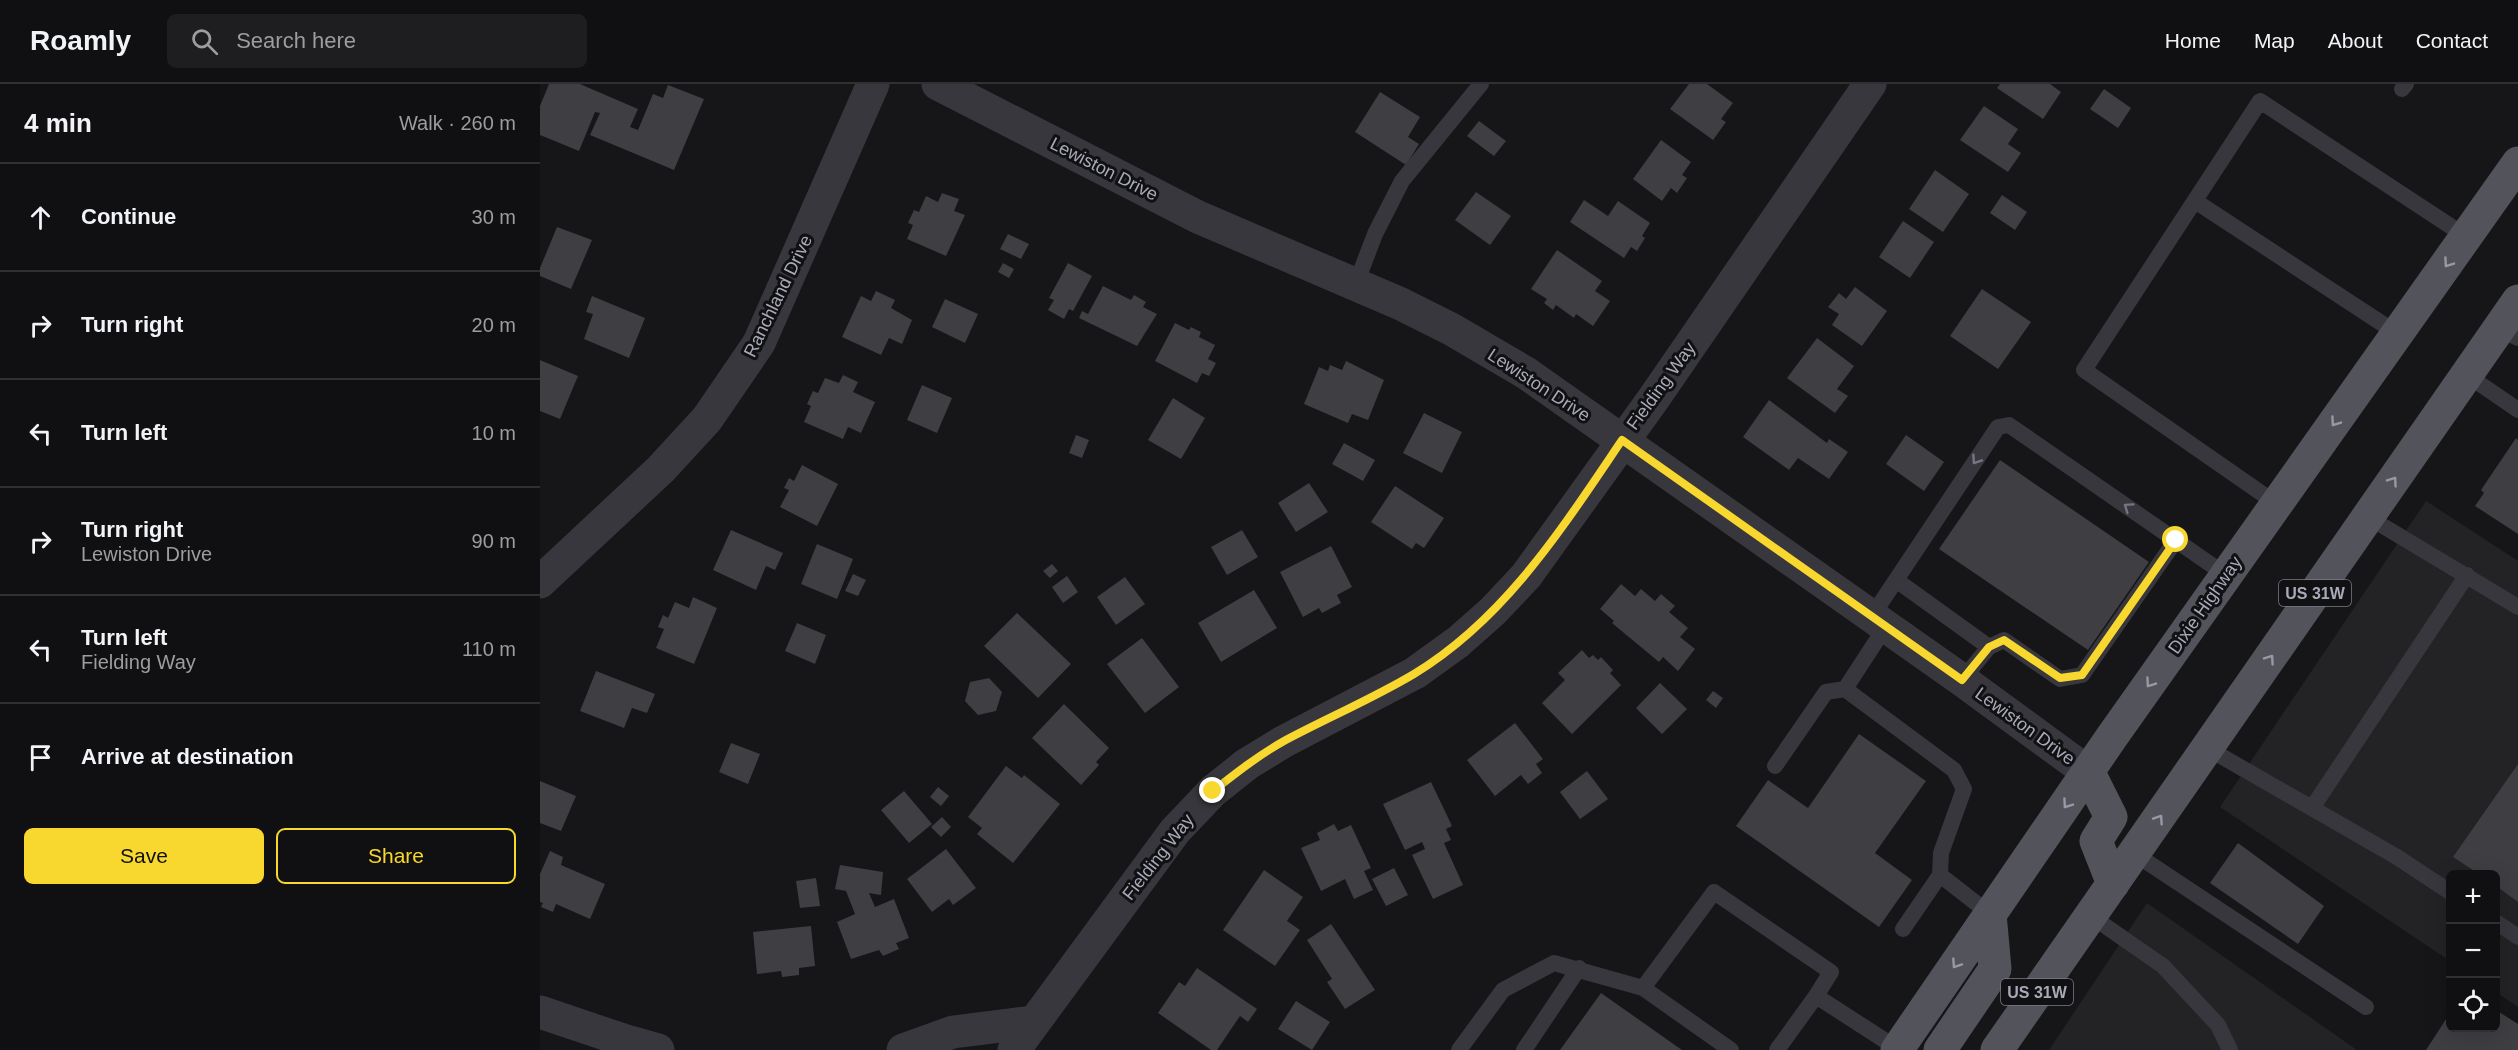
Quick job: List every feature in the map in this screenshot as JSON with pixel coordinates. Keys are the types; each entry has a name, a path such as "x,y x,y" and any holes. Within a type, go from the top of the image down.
{"main road":[{"name":"Dixie Highway","path":"1897,1050 2226,575 2518,163"},
{"name":"US 31W","path":"1997,1050 2467,375 2508,333 2518,301"},
{"path":"2089,773 2111,817 2096,841 2113,884"},
{"path":"1940,1050 1995,969 1990,914"}],"street":[{"name":"Ranchland Drive","path":"540,582 661,469 707,419 759,343 873,84"},
{"name":"Lewiston Drive","path":"938,84 1198,217 1356,284 1451,329 1526,373 1879,621 2089,773"},
{"name":"Fielding Way","path":"1014,1050 1175,831 1213,791 1247,764 1283,742 1415,673 1458,642 1493,611 1526,576 1654,398 1869,84"},
{"path":"540,1012 658,1050"},
{"path":"903,1050 953,1032 1033,1022"}],"lane":[{"path":"1356,284 1376,234 1402,181 1481,84"},
{"path":"2277,504 2084,370 2260,101 2467,237"},
{"path":"2195,201 2398,334"},
{"path":"2467,375 2518,410"},
{"path":"1845,689 1879,621 1896,580 1998,427 2009,425 2226,575"},
{"path":"2368,518 2518,607"},
{"path":"1962,680 1989,647 2004,640 2060,678 2082,675 2176,540"},
{"path":"2312,808 2467,575"},
{"path":"1896,580 1989,647"},
{"path":"1775,766 1826,692 1845,689 1954,770 1964,789 1941,853 1940,875 1903,929"},
{"path":"2207,748 2397,857 2446,889"},
{"path":"2135,854 2366,1006"},
{"path":"1940,875 1990,914"},
{"path":"1643,988 1714,892 1831,972 1777,1050"},
{"path":"2091,916 2163,966 2218,1025 2230,1050"},
{"path":"2499,924 2518,937"},
{"path":"1459,1050 1503,990 1554,963 1579,968 1643,988 1731,1050"},
{"path":"1524,1050 1579,968"},
{"path":"1816,996 1897,1050"}],"shaded area":[{"path":"2426,501 2518,561 2518,1007 2500,995 2500,870 2446,870 2446,958 2220,807"},
{"path":"2147,903 2357,1050 2049,1050"}],"building":[{"path":"549,84 580,84 638,109 630,127 638,130 653,94 663,98 668,85 704,99 674,170 590,135 600,113 595,112 579,151 540,135 540,106"},
{"path":"1689,84 1707,84 1733,103 1721,119 1726,122 1713,140 1670,109"},
{"path":"2000,84 2050,84 2061,92 2043,119 1997,88"},
{"path":"2104,89 2131,108 2118,128 2090,109"},
{"path":"1380,92 1420,117 1408,137 1419,144 1406,165 1355,132"},
{"path":"1984,106 2018,129 2008,144 2021,153 2008,172 1960,140"},
{"path":"1479,121 1506,141 1494,156 1467,136"},
{"path":"1661,140 1691,162 1682,175 1687,178 1677,193 1671,188 1662,201 1633,179"},
{"path":"1935,170 1969,194 1943,232 1909,209"},
{"path":"1476,192 1511,216 1490,245 1455,220"},
{"path":"942,193 959,199 954,211 965,215 946,256 907,239 913,225 908,223 914,210 919,212 926,196 938,202"},
{"path":"2002,195 2027,212 2015,230 1990,213"},
{"path":"1584,200 1608,216 1618,201 1650,223 1637,251 1631,247 1624,258 1570,222"},
{"path":"1903,221 1934,242 1910,278 1879,257"},
{"path":"557,227 592,240 571,289 540,276 540,268"},
{"path":"1008,234 1029,244 1021,259 1000,249"},
{"path":"1557,250 1602,281 1595,291 1610,301 1593,326 1576,314 1574,318 1556,305 1553,310 1544,303 1547,299 1531,289"},
{"path":"1003,263 1014,269 1009,278 998,272"},
{"path":"1068,263 1092,276 1073,311 1069,309 1064,319 1048,310 1054,300 1049,298"},
{"path":"1103,286 1131,300 1134,295 1146,302 1143,307 1157,314 1137,346 1079,318 1082,311 1088,314"},
{"path":"1855,287 1887,311 1862,346 1832,325 1839,314 1828,307 1839,293 1846,299"},
{"path":"1982,289 2031,322 1998,369 1950,336"},
{"path":"876,291 895,300 891,308 912,320 902,344 889,338 881,355 842,337 861,296 871,301"},
{"path":"592,296 645,318 629,358 584,339 593,314 586,312"},
{"path":"945,299 978,314 965,343 932,327"},
{"path":"1175,323 1189,330 1191,327 1201,332 1199,337 1215,345 1208,359 1216,363 1209,376 1202,373 1197,383 1155,361"},
{"path":"1817,338 1854,366 1837,389 1848,396 1835,413 1787,378"},
{"path":"540,360 578,376 560,419 540,411"},
{"path":"1346,361 1384,380 1368,420 1352,414 1348,423 1304,404 1319,367 1328,371 1330,365 1342,370"},
{"path":"843,375 858,382 853,392 875,402 861,433 848,427 843,439 804,422 811,406 807,404 813,391 818,393 825,378 839,383"},
{"path":"922,385 952,398 937,433 907,420"},
{"path":"1173,398 1205,418 1181,459 1148,440"},
{"path":"1769,400 1827,443 1829,439 1848,452 1829,479 1798,458 1789,470 1743,437"},
{"path":"1424,413 1462,432 1442,473 1403,453"},
{"path":"1076,435 1089,440 1082,458 1069,453"},
{"path":"1906,435 1944,462 1924,491 1886,464"},
{"path":"2516,438 2518,440 2518,534 2475,506 2484,493 2481,490"},
{"path":"1344,443 1375,460 1363,481 1332,464"},
{"path":"2000,460 2149,562 2088,650 1939,549"},
{"path":"802,465 838,484 817,526 780,507 789,490 784,488 789,478 794,481"},
{"path":"1309,483 1328,512 1296,532 1278,503"},
{"path":"1395,486 1444,518 1424,548 1416,543 1412,549 1371,522"},
{"path":"731,530 783,553 775,570 766,566 756,590 713,570"},
{"path":"1242,530 1258,557 1227,575 1211,547"},
{"path":"817,544 853,559 837,599 801,584"},
{"path":"1331,546 1352,587 1337,595 1341,603 1322,613 1319,608 1303,617 1280,572"},
{"path":"1052,564 1058,571 1050,578 1043,571"},
{"path":"853,574 866,580 858,596 845,591"},
{"path":"1067,576 1078,592 1063,603 1052,587"},
{"path":"1125,577 1145,604 1116,625 1097,597"},
{"path":"1621,584 1635,596 1641,589 1655,601 1661,594 1675,606 1669,612 1688,628 1680,637 1695,649 1678,671 1663,657 1659,662 1612,623 1614,621 1600,609"},
{"path":"1254,590 1277,628 1221,662 1198,623"},
{"path":"693,597 717,608 694,664 656,648 664,629 658,627 663,615 668,618 675,602 689,608"},
{"path":"1017,613 1071,664 1038,698 984,646"},
{"path":"797,623 826,635 815,664 785,651"},
{"path":"1142,638 1179,687 1145,713 1107,664"},
{"path":"1582,650 1589,658 1593,655 1598,660 1601,657 1613,670 1610,673 1621,685 1572,734 1542,703 1565,680 1558,673"},
{"path":"596,671 655,694 647,713 632,708 624,728 580,711"},
{"path":"989,678 1002,692 996,711 978,715 965,701 970,682"},
{"path":"1660,683 1687,709 1662,734 1636,708"},
{"path":"1713,691 1723,698 1716,708 1706,700"},
{"path":"1064,704 1109,748 1096,762 1099,765 1081,785 1032,738"},
{"path":"1515,723 1543,759 1536,764 1542,773 1528,784 1521,775 1495,796 1467,760"},
{"path":"1859,734 1926,781 1875,853 1912,880 1879,927 1736,826 1768,780 1808,808"},
{"path":"731,743 760,754 748,784 719,772"},
{"path":"2518,764 2518,902 2500,889 2500,870 2473,870 2453,857"},
{"path":"1006,766 1022,778 1024,775 1060,804 1013,863 977,834 982,828 968,817"},
{"path":"1587,771 1608,799 1580,819 1560,792"},
{"path":"540,781 576,796 561,831 540,823"},
{"path":"1431,782 1452,826 1446,829 1451,840 1444,843 1463,885 1433,899 1412,855 1425,849 1422,842 1405,850 1383,804"},
{"path":"938,787 949,796 941,806 930,797"},
{"path":"904,791 932,824 909,843 881,810"},
{"path":"942,817 951,827 941,837 931,827"},
{"path":"1334,824 1338,831 1351,825 1371,868 1364,871 1373,890 1354,899 1345,879 1321,891 1301,848 1320,840 1317,833"},
{"path":"2238,843 2324,906 2298,944 2210,883"},
{"path":"946,849 976,888 953,905 949,899 932,912 907,879"},
{"path":"550,851 563,857 561,865 605,884 590,919 556,904 553,912 541,907 543,903 540,902 540,874"},
{"path":"840,865 883,872 881,895 869,893 875,907 894,899 909,938 896,943 899,949 883,956 879,950 851,959 837,922 855,914 846,891 835,889"},
{"path":"1394,868 1408,895 1386,906 1372,879"},
{"path":"1264,870 1303,897 1287,921 1300,930 1275,966 1223,930"},
{"path":"816,878 820,906 800,908 796,881"},
{"path":"1331,924 1375,990 1345,1009 1327,982 1332,979 1307,940"},
{"path":"811,926 815,966 799,968 799,975 782,977 781,971 757,974 753,932"},
{"path":"1197,968 1257,1009 1248,1022 1240,1016 1217,1050 1211,1050 1158,1013 1179,982 1185,986"},
{"path":"1601,993 1682,1050 1560,1050"},
{"path":"1296,1001 1330,1022 1312,1050 1278,1029"},
{"path":"2500,1013 2518,1024 2518,1050 2426,1050 2446,1019 2446,1032 2500,1032"}],"route":[{"path":"1213,791 1247,764 1283,742 1415,673 1458,642 1493,611 1526,576 1564,526 1622,440 1962,680 1989,647 2004,640 2060,678 2082,675 2176,540"}]}
